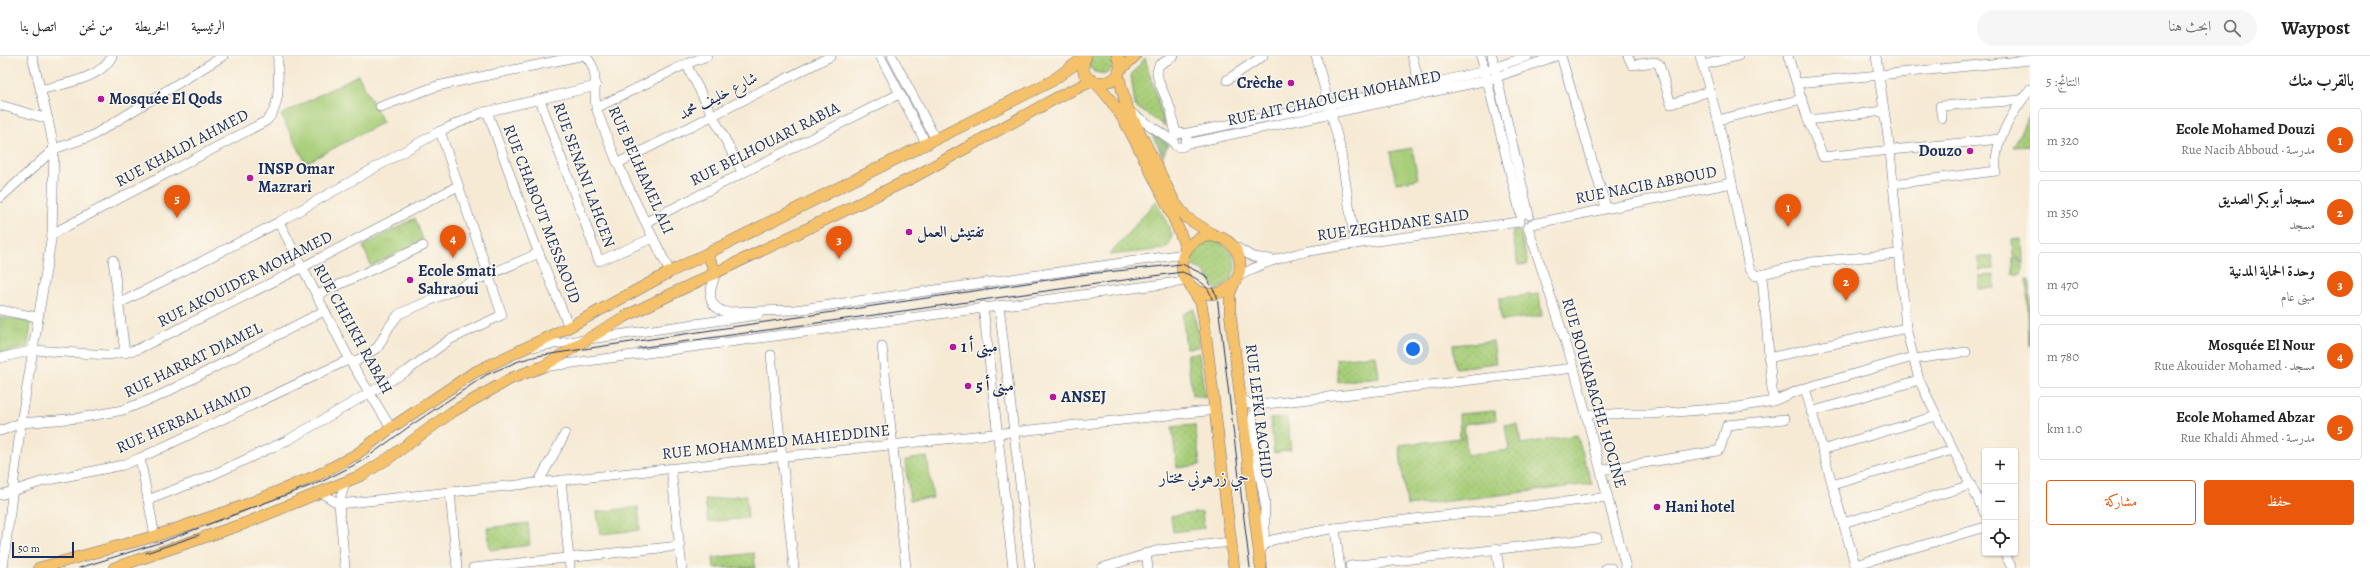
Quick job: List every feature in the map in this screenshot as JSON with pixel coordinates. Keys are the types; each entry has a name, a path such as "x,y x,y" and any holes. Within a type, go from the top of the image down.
{"main road":[{"path":"39,568 155,536 240,507 318,475 357,454 391,428 473,373 569,327 670,272 1061,76 1086,56"},
{"path":"1086,56 1084,69 1093,82 1111,100 1123,119 1171,211 1185,252 1182,268 1188,283 1201,303 1216,410 1234,568"},
{"path":"1117,56 1122,97 1182,213 1202,229 1231,244 1239,259 1236,280 1223,292 1212,294 1202,293 1188,283"},
{"path":"114,568 246,523 345,483 389,458 466,404 512,378 542,367 624,317 914,177 1071,91 1093,82 1108,82 1135,56"},
{"path":"1061,76 1071,91"},
{"path":"1185,252 1200,238 1217,237"},
{"path":"707,254 716,272"},
{"name":"RUE LEFKI RACHID","path":"1236,280 1230,293 1230,312 1242,399 1249,419 1262,549 1261,568"}],"street":[{"path":"3,568 20,422 34,350 37,317 52,234 54,149 32,56"},
{"path":"40,90 72,82 101,70 108,64 112,56"},
{"path":"0,198 54,149 92,136 223,56"},
{"name":"RUE KHALDI AHMED","path":"52,234 266,121 272,115 277,104 278,56"},
{"path":"380,107 437,86 580,56"},
{"name":"RUE BELHAMEL ALI","path":"585,56 591,62 596,86 596,108 618,163 670,272"},
{"path":"596,108 686,64 707,56"},
{"name":"شارع خليف محمد","path":"618,163 831,56"},
{"path":"880,56 899,94 931,142"},
{"path":"892,56 931,142"},
{"path":"1174,56 1159,65 1157,72 1180,138"},
{"path":"1226,80 1263,56"},
{"path":"1316,56 1340,147 1355,244"},
{"path":"1412,56 1422,96"},
{"path":"1481,56 1526,221"},
{"name":"RUE BOUKABACHE HOCINE","path":"1492,56 1497,72 1526,221 1574,368 1626,568"},
{"path":"1497,72 1528,56"},
{"name":"RUE AIT CHAOUCH MOHAMED","path":"1331,110 1422,96 1497,72 1556,56"},
{"path":"1561,56 1606,207"},
{"path":"1628,56 1632,65 1649,62 1659,64 1671,104 1710,91"},
{"path":"1701,60 1738,56"},
{"path":"1788,56 1798,83 1808,120 1823,157 2000,139"},
{"path":"1876,56 1890,150 1906,328 1919,380 1982,508"},
{"name":"RUE NACIB ABBOUD","path":"1526,221 1732,183 1718,120 1701,60"},
{"path":"1798,83 2030,60"},
{"path":"686,64 714,115 742,172"},
{"path":"1129,112 1180,138 1331,110 1420,86 1487,76"},
{"path":"120,304 278,222 440,131 487,111 596,86"},
{"path":"1893,184 1996,171 1996,155 2000,139 2022,100 2030,89"},
{"name":"RUE BELHOUARI RABIA","path":"646,222 742,172 899,94"},
{"path":"1718,120 1802,99"},
{"name":"RUE SENANI LAHCEN","path":"540,100 599,261 653,238"},
{"path":"1942,118 1940,106 2022,100"},
{"path":"0,105 48,119"},
{"name":"RUE CHABOUT MESSAOUD","path":"487,111 539,254 569,327"},
{"path":"1808,120 1884,111"},
{"path":"148,500 210,476 288,440 372,393 407,371 450,340 502,315 440,131"},
{"path":"1732,183 1749,268 1756,276 1811,262 1899,254"},
{"name":"RUE AKOUIDER MOHAMED","path":"0,358 34,350 89,355 125,353 146,345 303,267 458,186"},
{"name":"RUE ZEGHDANE SAID","path":"1272,259 1355,244 1526,221"},
{"name":"RUE CHEIKH RABAH","path":"278,222 303,267 324,311 351,361 372,393 391,428"},
{"path":"1231,244 1253,257 1272,259"},
{"path":"316,295 423,246"},
{"path":"525,348 795,310 1185,252"},
{"name":"RUE HERBAL HAMID","path":"0,495 44,481 123,464 140,458 351,361 378,347 389,327 399,314 488,274 539,254"},
{"path":"1236,280 1256,265 1272,259"},
{"path":"113,260 120,304 125,353"},
{"path":"716,272 710,296 712,305 718,310 726,312 795,310"},
{"path":"1762,275 1768,358 1773,401"},
{"path":"542,367 983,306 1188,283"},
{"path":"999,305 1030,568"},
{"path":"983,306 1013,568"},
{"path":"0,310 37,317"},
{"name":"RUE HARRAT DJAMEL","path":"0,431 20,422 79,418 123,410 159,396 324,311"},
{"path":"1768,358 1906,328"},
{"path":"882,346 906,568"},
{"path":"1586,414 1651,414 1738,407 1773,401 1805,388 1914,358 1966,352"},
{"path":"771,355 794,568"},
{"path":"1242,399 1249,404 1257,405 1574,368"},
{"path":"1811,412 1919,380"},
{"path":"1805,388 1856,566 1982,528"},
{"path":"1249,419 1257,405"},
{"name":"RUE MOHAMMED MAHIEDDINE","path":"339,504 1216,410"},
{"path":"1822,450 1936,416"},
{"path":"1601,470 1717,450 1720,449 1727,425 1785,419"},
{"path":"538,483 565,434"},
{"path":"1832,485 1953,450"},
{"path":"140,458 155,536"},
{"path":"670,468 682,568"},
{"path":"561,480 570,568"},
{"path":"345,483 339,504 345,568"},
{"path":"1843,523 1971,486"},
{"path":"320,492 339,504"},
{"path":"450,492 457,568"},
{"path":"1262,549 1272,540 1335,528 1608,496"},
{"path":"1335,528 1340,568"},
{"path":"1351,568 1350,566 1496,548 1597,538"},
{"path":"1102,568 1159,550 1230,542"},
{"path":"473,568 679,546"},
{"path":"1496,548 1499,568"},
{"path":"1146,553 1148,568"},
{"path":"2005,556 2010,568"},
{"path":"1606,568 1611,568"}],"green space":[{"path":"1091,56 1112,56 1112,68 1106,74 1094,72 1089,66"},
{"path":"1145,58 1165,126 1135,106 1131,75"},
{"path":"358,75 383,122 306,163 281,115"},
{"path":"2030,114 2030,146 2013,147"},
{"path":"1150,131 1168,144 1163,157"},
{"path":"1412,148 1418,179 1396,183 1390,152"},
{"path":"1156,201 1172,234 1170,244 1164,249 1109,255"},
{"path":"415,218 423,240 371,266 363,246"},
{"path":"1517,230 1520,232 1528,264 1518,265 1512,231"},
{"path":"2022,239 2023,263 2013,255 2012,240"},
{"path":"1210,240 1220,243 1228,248 1233,255 1235,262 1235,270 1232,277 1226,284 1217,290 1202,270 1186,263 1188,254 1194,247"},
{"path":"1978,257 1993,257 1994,269 1979,270"},
{"path":"2013,257 2023,264 2023,274 2013,274"},
{"path":"1994,275 1995,288 1979,289 1979,276"},
{"path":"2027,280 2030,280 2030,347 2029,347"},
{"path":"1539,294 1542,316 1501,321 1499,298"},
{"path":"1194,309 1199,347 1186,348 1182,315"},
{"path":"0,317 31,322 28,347 0,353"},
{"path":"1493,341 1496,363 1456,368 1453,345"},
{"path":"1199,353 1205,398 1192,395 1187,354"},
{"path":"1376,355 1379,377 1338,382 1336,359"},
{"path":"1495,411 1496,420 1464,424 1467,455 1509,450 1505,425 1518,424 1521,444 1577,435 1592,484 1407,506 1399,445 1460,438 1459,414"},
{"path":"1287,417 1291,450 1274,453 1270,419"},
{"path":"1195,425 1200,465 1177,468 1172,427"},
{"path":"927,457 933,498 910,500 905,460"},
{"path":"746,495 748,518 708,522 705,500"},
{"path":"638,507 640,530 600,534 597,512"},
{"path":"1202,512 1204,528 1173,532 1171,516"},
{"path":"528,523 530,545 490,550 487,528"},
{"path":"754,553 755,568 714,568 713,558"}],"tram line":[{"path":"79,568 162,542 323,481 362,461 410,426 486,375 519,361 537,356 1088,274 1182,264 1205,275 1217,296 1250,568"},
{"path":"638,348 1182,272 1201,282 1211,294 1212,299"},
{"path":"146,553 199,535"}],"place":[{"name":"Crèche","path":"1291,83"},
{"name":"Mosquée El Qods","path":"101,99"},
{"name":"Douzo","path":"1970,151"},
{"name":"INSP Omar Mazrari","path":"250,178"},
{"name":"Ecole Mohamed Abzar","path":"177,218"},
{"name":"Ecole Mohamed Douzi","path":"1788,227"},
{"name":"تفتيش العمل","path":"909,232"},
{"name":"Mosquée El Nour","path":"453,258"},
{"name":"وحدة الحماية المدنية","path":"839,259"},
{"name":"Ecole Smati Sahraoui","path":"410,280"},
{"name":"مسجد أبو بكر الصديق","path":"1846,301"},
{"name":"مبنى أ 1","path":"953,347"},
{"name":"مبنى أ 5","path":"968,386"},
{"name":"ANSEJ","path":"1053,397"},
{"name":"Hani hotel","path":"1657,507"}],"district":[{"name":"حي زرهوني مختار","path":"1204,477"}]}
